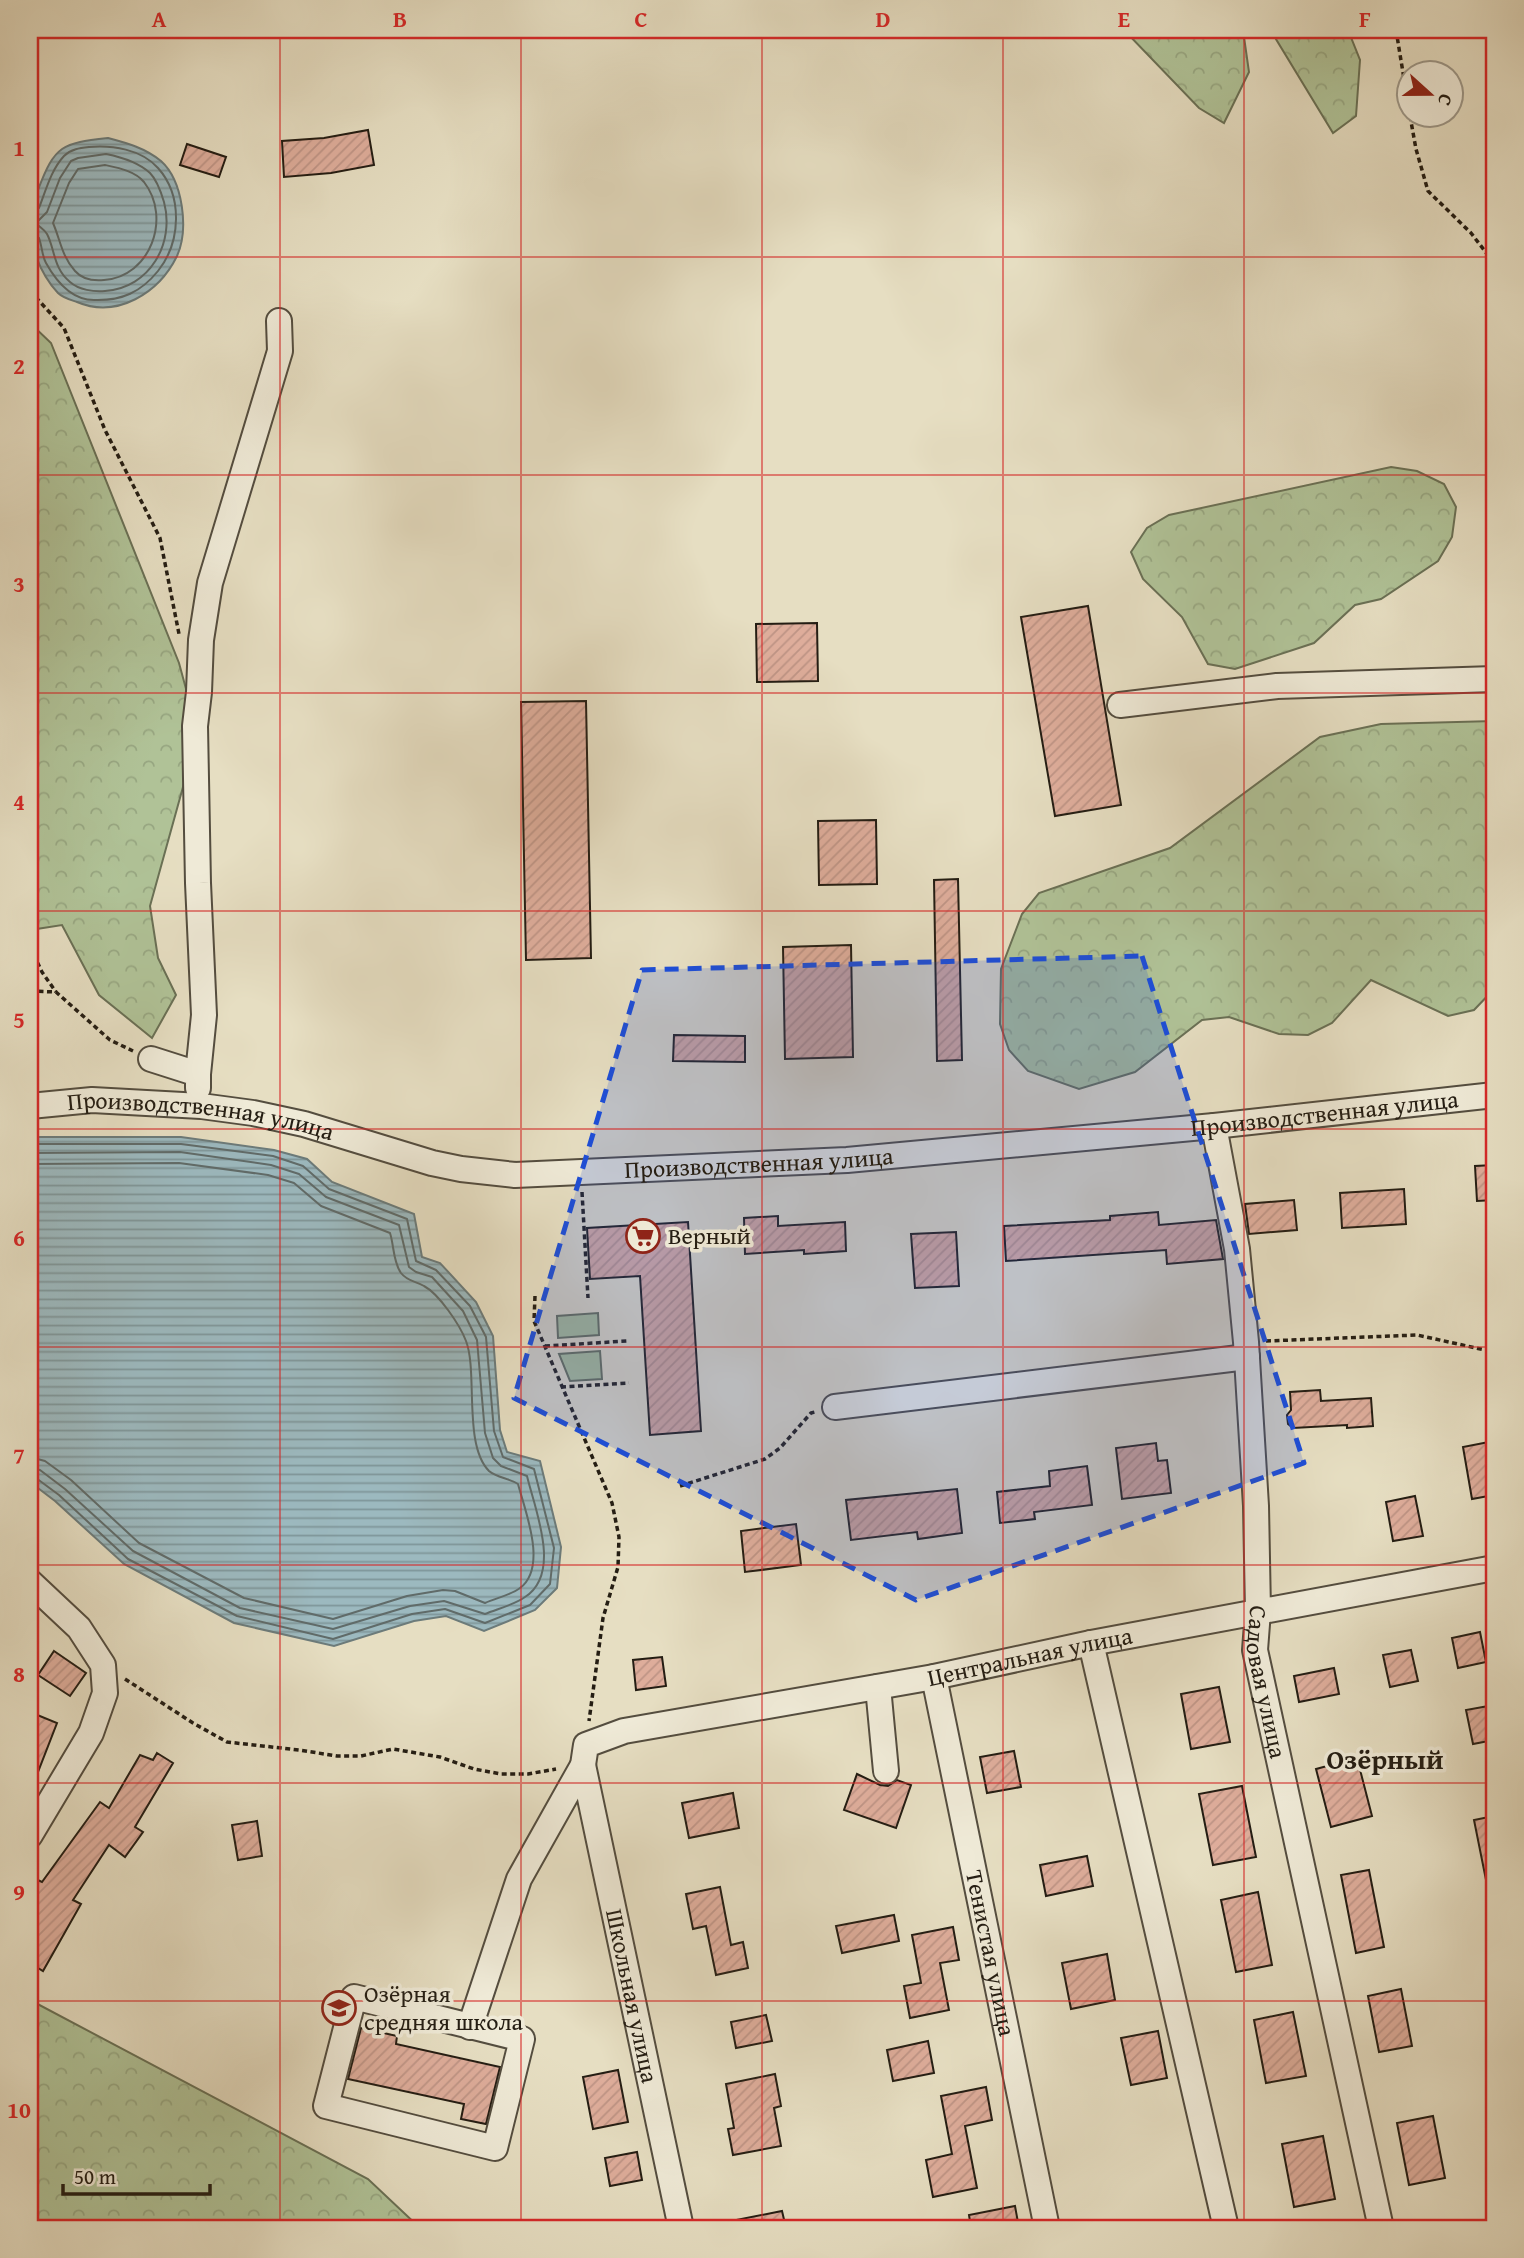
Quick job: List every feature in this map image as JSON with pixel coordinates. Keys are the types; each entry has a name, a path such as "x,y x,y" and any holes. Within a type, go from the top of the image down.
{"street":[{"path":"201,1106 198,1074 204,1015 195,726 201,640 210,583 280,351 279,321"},
{"path":"1120,705 1278,686 1494,679"},
{"path":"150,1059 198,1074"},
{"name":"Производственная улица","path":"30,1106 92,1100 201,1106 304,1124 432,1163 515,1175 846,1160 1214,1126 1494,1095"},
{"name":"Садовая улица","path":"1214,1126 1237,1249 1247,1349 1256,1506 1258,1611 1255,1650 1381,2228"},
{"path":"835,1407 1247,1349"},
{"name":"Центральная улица","path":"583,1765 586,1745 624,1731 934,1677 1091,1643 1494,1568"},
{"path":"30,1582 79,1628 103,1665 105,1693 91,1733 30,1835"},
{"path":"1091,1643 1226,2228"},
{"name":"Тенистая улица","path":"934,1677 1047,2228"},
{"path":"878,1686 886,1771"},
{"path":"470,2026 519,1879 583,1765"},
{"name":"Школьная улица","path":"583,1765 681,2228"},
{"path":"354,1997 470,2026 522,2039 495,2148 326,2106 354,1997"}],"path":[{"path":"1396,30 1401,60"},
{"path":"1413,130 1428,191 1471,233 1494,263"},
{"path":"30,291 64,328 105,430 160,538 180,638"},
{"path":"30,947 55,992 110,1040 150,1059"},
{"path":"30,991 55,992"},
{"path":"580,1172 588,1298"},
{"path":"535,1296 534,1321 612,1503 619,1537 618,1567 603,1618 588,1725"},
{"path":"1247,1349 1418,1335 1485,1350 1494,1349"},
{"path":"544,1346 627,1341"},
{"path":"561,1387 629,1383"},
{"path":"680,1486 765,1459 780,1448 811,1413 835,1407"},
{"path":"103,1665 227,1742 337,1756 361,1756 393,1749 440,1757 474,1769 502,1774 528,1774 583,1765"}],"highlighted area":[{"path":"1142,956 1304,1463 916,1600 514,1398 642,970"}],"green space":[{"path":"1124,30 1348,30 1360,60 1356,116 1333,133 1271,31 1244,37 1249,72 1224,123 1199,108"},
{"path":"30,323 51,343 179,663 198,733 150,906 158,958 176,995 152,1038 99,995 62,925 30,930"},
{"path":"1391,467 1417,471 1444,484 1456,507 1452,537 1438,561 1381,599 1355,605 1314,643 1235,669 1208,664 1182,617 1143,579 1131,552 1147,528 1169,515"},
{"path":"1494,721 1494,989 1474,1010 1448,1016 1371,980 1332,1023 1308,1035 1279,1034 1229,1017 1202,1020 1135,1072 1079,1089 1028,1071 1009,1050 1000,1024 1001,969 1022,914 1039,893 1170,848 1320,737 1381,724"},
{"path":"598,1313 599,1335 558,1338 557,1316"},
{"path":"600,1351 602,1379 570,1381 559,1354"},
{"path":"30,2000 368,2179 420,2228 30,2228"}],"water":[{"path":"108,138 142,149 161,161 179,193 183,233 177,256 159,281 135,299 107,307 67,299 58,293 36,257 30,225 34,199 55,155 70,145"},
{"path":"30,1137 181,1137 274,1150 307,1159 332,1182 414,1214 422,1257 440,1263 476,1302 493,1336 500,1430 507,1452 540,1461 561,1547 557,1588 535,1610 484,1631 446,1616 414,1621 334,1646 234,1623 124,1564 55,1501 30,1482"}],"building":[{"path":"368,130 374,165 331,173 284,177 282,141 324,138"},
{"path":"187,144 226,157 219,177 180,165"},
{"path":"1088,606 1121,805 1055,816 1021,617"},
{"path":"817,623 818,681 757,682 756,624"},
{"path":"586,701 591,958 526,960 521,702"},
{"path":"876,820 877,884 819,885 818,821"},
{"path":"958,879 962,1060 937,1061 934,880"},
{"path":"851,945 853,1057 785,1059 783,947"},
{"path":"674,1035 745,1036 745,1062 673,1061"},
{"path":"1494,1165 1494,1200 1477,1201 1475,1166"},
{"path":"1404,1189 1406,1224 1342,1228 1340,1193"},
{"path":"1294,1200 1297,1230 1249,1234 1245,1204"},
{"path":"1158,1212 1159,1225 1216,1220 1223,1259 1167,1264 1166,1250 1006,1261 1004,1226 1110,1220 1110,1216"},
{"path":"778,1216 778,1226 845,1222 846,1251 804,1254 804,1250 745,1254 744,1218"},
{"path":"688,1222 701,1431 650,1435 640,1276 590,1279 587,1228"},
{"path":"956,1232 959,1286 915,1288 911,1234"},
{"path":"1320,1390 1321,1401 1371,1398 1373,1426 1293,1428 1288,1424 1287,1415 1291,1410 1290,1392"},
{"path":"1494,1441 1494,1495 1472,1499 1463,1447"},
{"path":"1156,1443 1158,1461 1167,1460 1171,1493 1122,1499 1116,1448"},
{"path":"1087,1466 1092,1505 1034,1512 1035,1519 1000,1523 997,1492 1050,1486 1049,1471"},
{"path":"957,1489 962,1533 918,1539 917,1532 851,1540 846,1500"},
{"path":"1415,1496 1423,1536 1393,1541 1386,1502"},
{"path":"796,1524 801,1565 745,1572 741,1531"},
{"path":"1480,1632 1486,1662 1458,1668 1452,1638"},
{"path":"1411,1650 1418,1681 1390,1687 1383,1655"},
{"path":"54,1651 86,1673 70,1696 38,1675"},
{"path":"662,1657 666,1686 636,1690 633,1660"},
{"path":"1334,1668 1339,1694 1299,1702 1294,1676"},
{"path":"1219,1687 1230,1742 1191,1749 1181,1694"},
{"path":"1494,1705 1494,1740 1473,1744 1466,1710"},
{"path":"30,1712 57,1723 31,1790 30,1790"},
{"path":"1014,1751 1021,1787 987,1793 980,1757"},
{"path":"157,1753 173,1763 135,1827 143,1832 125,1857 109,1845 73,1900 81,1904 43,1971 30,1963 30,1894 38,1880 42,1882 100,1802 109,1808 140,1755 153,1760"},
{"path":"1357,1758 1372,1816 1331,1827 1316,1769"},
{"path":"857,1774 880,1785 888,1786 897,1780 911,1785 896,1828 844,1810"},
{"path":"1242,1786 1256,1857 1213,1865 1199,1794"},
{"path":"733,1793 739,1828 689,1838 682,1803"},
{"path":"1494,1816 1494,1884 1487,1885 1474,1820"},
{"path":"257,1821 262,1856 238,1860 232,1825"},
{"path":"1087,1856 1093,1886 1046,1896 1040,1865"},
{"path":"1369,1870 1384,1947 1356,1953 1341,1875"},
{"path":"720,1887 731,1945 743,1942 748,1968 716,1975 706,1926 693,1929 686,1894"},
{"path":"1258,1892 1272,1965 1236,1972 1221,1900"},
{"path":"894,1915 899,1941 842,1953 836,1926"},
{"path":"953,1927 959,1960 940,1963 949,2010 910,2018 904,1986 921,1983 912,1935"},
{"path":"1107,1954 1115,2000 1071,2009 1062,1963"},
{"path":"1401,1989 1412,2046 1379,2052 1368,1996"},
{"path":"1293,2012 1306,2076 1266,2083 1254,2020"},
{"path":"766,2015 772,2041 736,2048 731,2022"},
{"path":"361,2028 397,2036 396,2044 500,2067 486,2124 461,2119 464,2104 348,2079"},
{"path":"1158,2031 1167,2078 1131,2085 1121,2038"},
{"path":"928,2041 934,2073 893,2081 887,2050"},
{"path":"618,2070 628,2122 593,2129 583,2077"},
{"path":"775,2074 781,2106 774,2108 781,2146 733,2155 728,2129 734,2128 726,2084"},
{"path":"986,2087 992,2120 965,2126 977,2188 933,2197 926,2160 952,2154 941,2096"},
{"path":"1433,2116 1445,2178 1409,2185 1397,2123"},
{"path":"1323,2136 1335,2199 1294,2207 1282,2144"},
{"path":"637,2152 642,2180 610,2186 605,2158"},
{"path":"1015,2206 1019,2228 971,2228 969,2215"},
{"path":"782,2211 786,2228 732,2228 731,2221"}],"place":[{"name":"Верный","path":"643,1236"},
{"name":"Озёрная средняя школа","path":"339,2008"}],"district":[{"name":"Озёрный","path":"1385,1759"}]}
